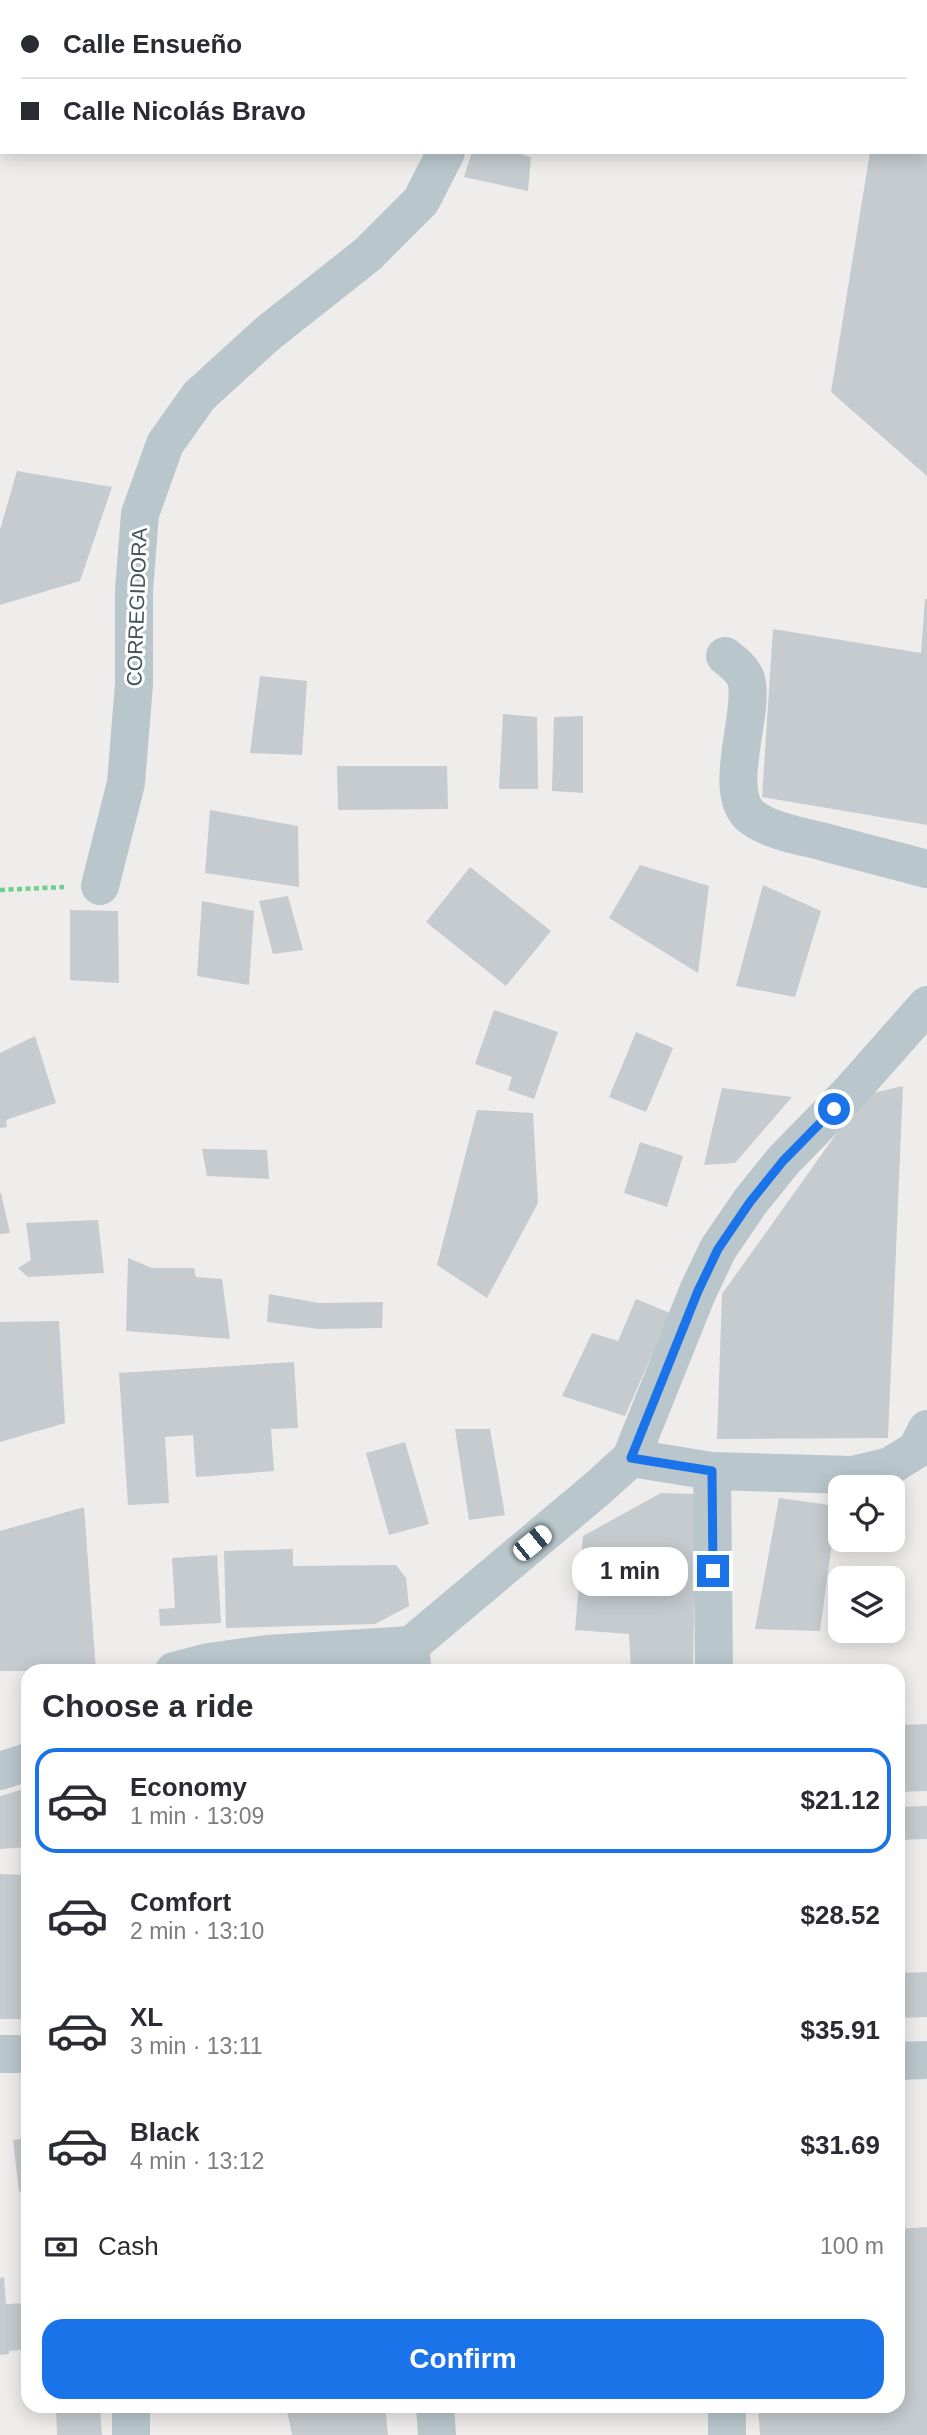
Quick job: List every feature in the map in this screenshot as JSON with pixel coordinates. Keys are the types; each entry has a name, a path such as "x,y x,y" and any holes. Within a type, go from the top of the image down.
{"street":[{"name":"CORREGIDORA","path":"100,886 126,783 134,684 134,590 140,514 165,444 199,396 267,334 368,254 421,201 445,154"},
{"path":"725,656 740,668 746,680 747,696 738,762 738,783 744,806 751,817 791,834 927,869"},
{"path":"201,1664 267,1654 412,1658 631,1458 698,1291 718,1249 750,1202 783,1161 851,1091 927,1005"},
{"path":"631,1458 712,1471 853,1475 890,1466 916,1450 927,1429"},
{"path":"712,1471 714,1664"},
{"path":"0,1771 21,1764"},
{"path":"0,2054 21,2054"},
{"path":"905,2061 927,2060"},
{"path":"131,2413 131,2435"},
{"path":"435,2413 437,2435"},
{"path":"727,2413 727,2435"}],"path":[{"path":"0,890 100,886"}],"building":[{"path":"471,154 521,154 531,157 528,191 464,177"},
{"path":"870,154 927,154 927,476 831,392"},
{"path":"17,471 112,487 80,581 0,605 0,530"},
{"path":"925,599 927,825 762,797 773,629 921,653"},
{"path":"260,676 307,681 302,755 250,753"},
{"path":"503,714 537,717 538,789 499,789"},
{"path":"583,716 583,793 552,791 554,717"},
{"path":"337,766 447,766 448,809 338,810"},
{"path":"210,810 298,826 299,887 205,873"},
{"path":"640,865 709,886 698,973 609,918"},
{"path":"470,867 551,931 506,986 426,922"},
{"path":"763,885 821,911 795,997 736,986"},
{"path":"288,896 303,950 273,954 259,901"},
{"path":"202,901 254,911 249,985 197,976"},
{"path":"70,910 118,911 119,983 70,980"},
{"path":"494,1010 558,1032 534,1099 508,1090 512,1077 475,1064"},
{"path":"636,1032 673,1048 646,1112 609,1097"},
{"path":"35,1036 56,1103 6,1120 7,1127 0,1128 0,1053"},
{"path":"903,1086 888,1438 717,1439 722,1294 864,1095"},
{"path":"722,1088 792,1097 735,1163 704,1165"},
{"path":"477,1110 533,1113 538,1203 487,1298 437,1265"},
{"path":"640,1142 683,1156 667,1207 624,1193"},
{"path":"202,1149 267,1150 269,1179 207,1176"},
{"path":"1,1193 10,1233 0,1234"},
{"path":"98,1220 104,1273 28,1277 18,1268 31,1260 26,1223"},
{"path":"128,1258 152,1268 194,1268 196,1277 222,1279 230,1339 126,1331"},
{"path":"269,1294 319,1303 383,1302 382,1328 319,1329 267,1322"},
{"path":"636,1299 670,1313 625,1416 562,1396 592,1333 618,1341"},
{"path":"59,1321 65,1423 0,1442 0,1322"},
{"path":"294,1362 298,1428 271,1429 274,1471 196,1477 193,1435 165,1437 169,1503 128,1505 119,1373"},
{"path":"455,1429 490,1429 505,1515 469,1520"},
{"path":"405,1442 429,1524 389,1535 366,1453"},
{"path":"661,1493 696,1494 693,1664 631,1664 629,1634 575,1630 583,1536"},
{"path":"779,1498 828,1505 828,1552 831,1552 820,1631 755,1629"},
{"path":"84,1507 95,1664 21,1664 21,1671 0,1671 0,1531"},
{"path":"293,1549 293,1566 396,1565 406,1578 409,1606 375,1624 226,1628 224,1551"},
{"path":"217,1555 221,1623 160,1626 159,1609 175,1608 172,1558"},
{"path":"927,1724 927,1791 905,1792 905,1725"},
{"path":"21,1790 21,1848 0,1849 0,1796"},
{"path":"927,1806 927,1839 905,1840 905,1807"},
{"path":"0,1874 21,1875 21,2019 0,2019"},
{"path":"927,1972 927,2017 905,2018 905,1973"},
{"path":"21,2139 21,2192 19,2192 13,2140"},
{"path":"927,2227 927,2435 760,2435 758,2413 905,2413 905,2229"},
{"path":"4,2277 6,2304 21,2303 21,2350 0,2355 0,2278"},
{"path":"56,2413 100,2413 102,2435 57,2435"},
{"path":"287,2413 386,2413 388,2435 292,2435"}],"route":[{"path":"713,1571 712,1471 631,1458 698,1291 718,1249 750,1202 783,1161 834,1109"}]}
